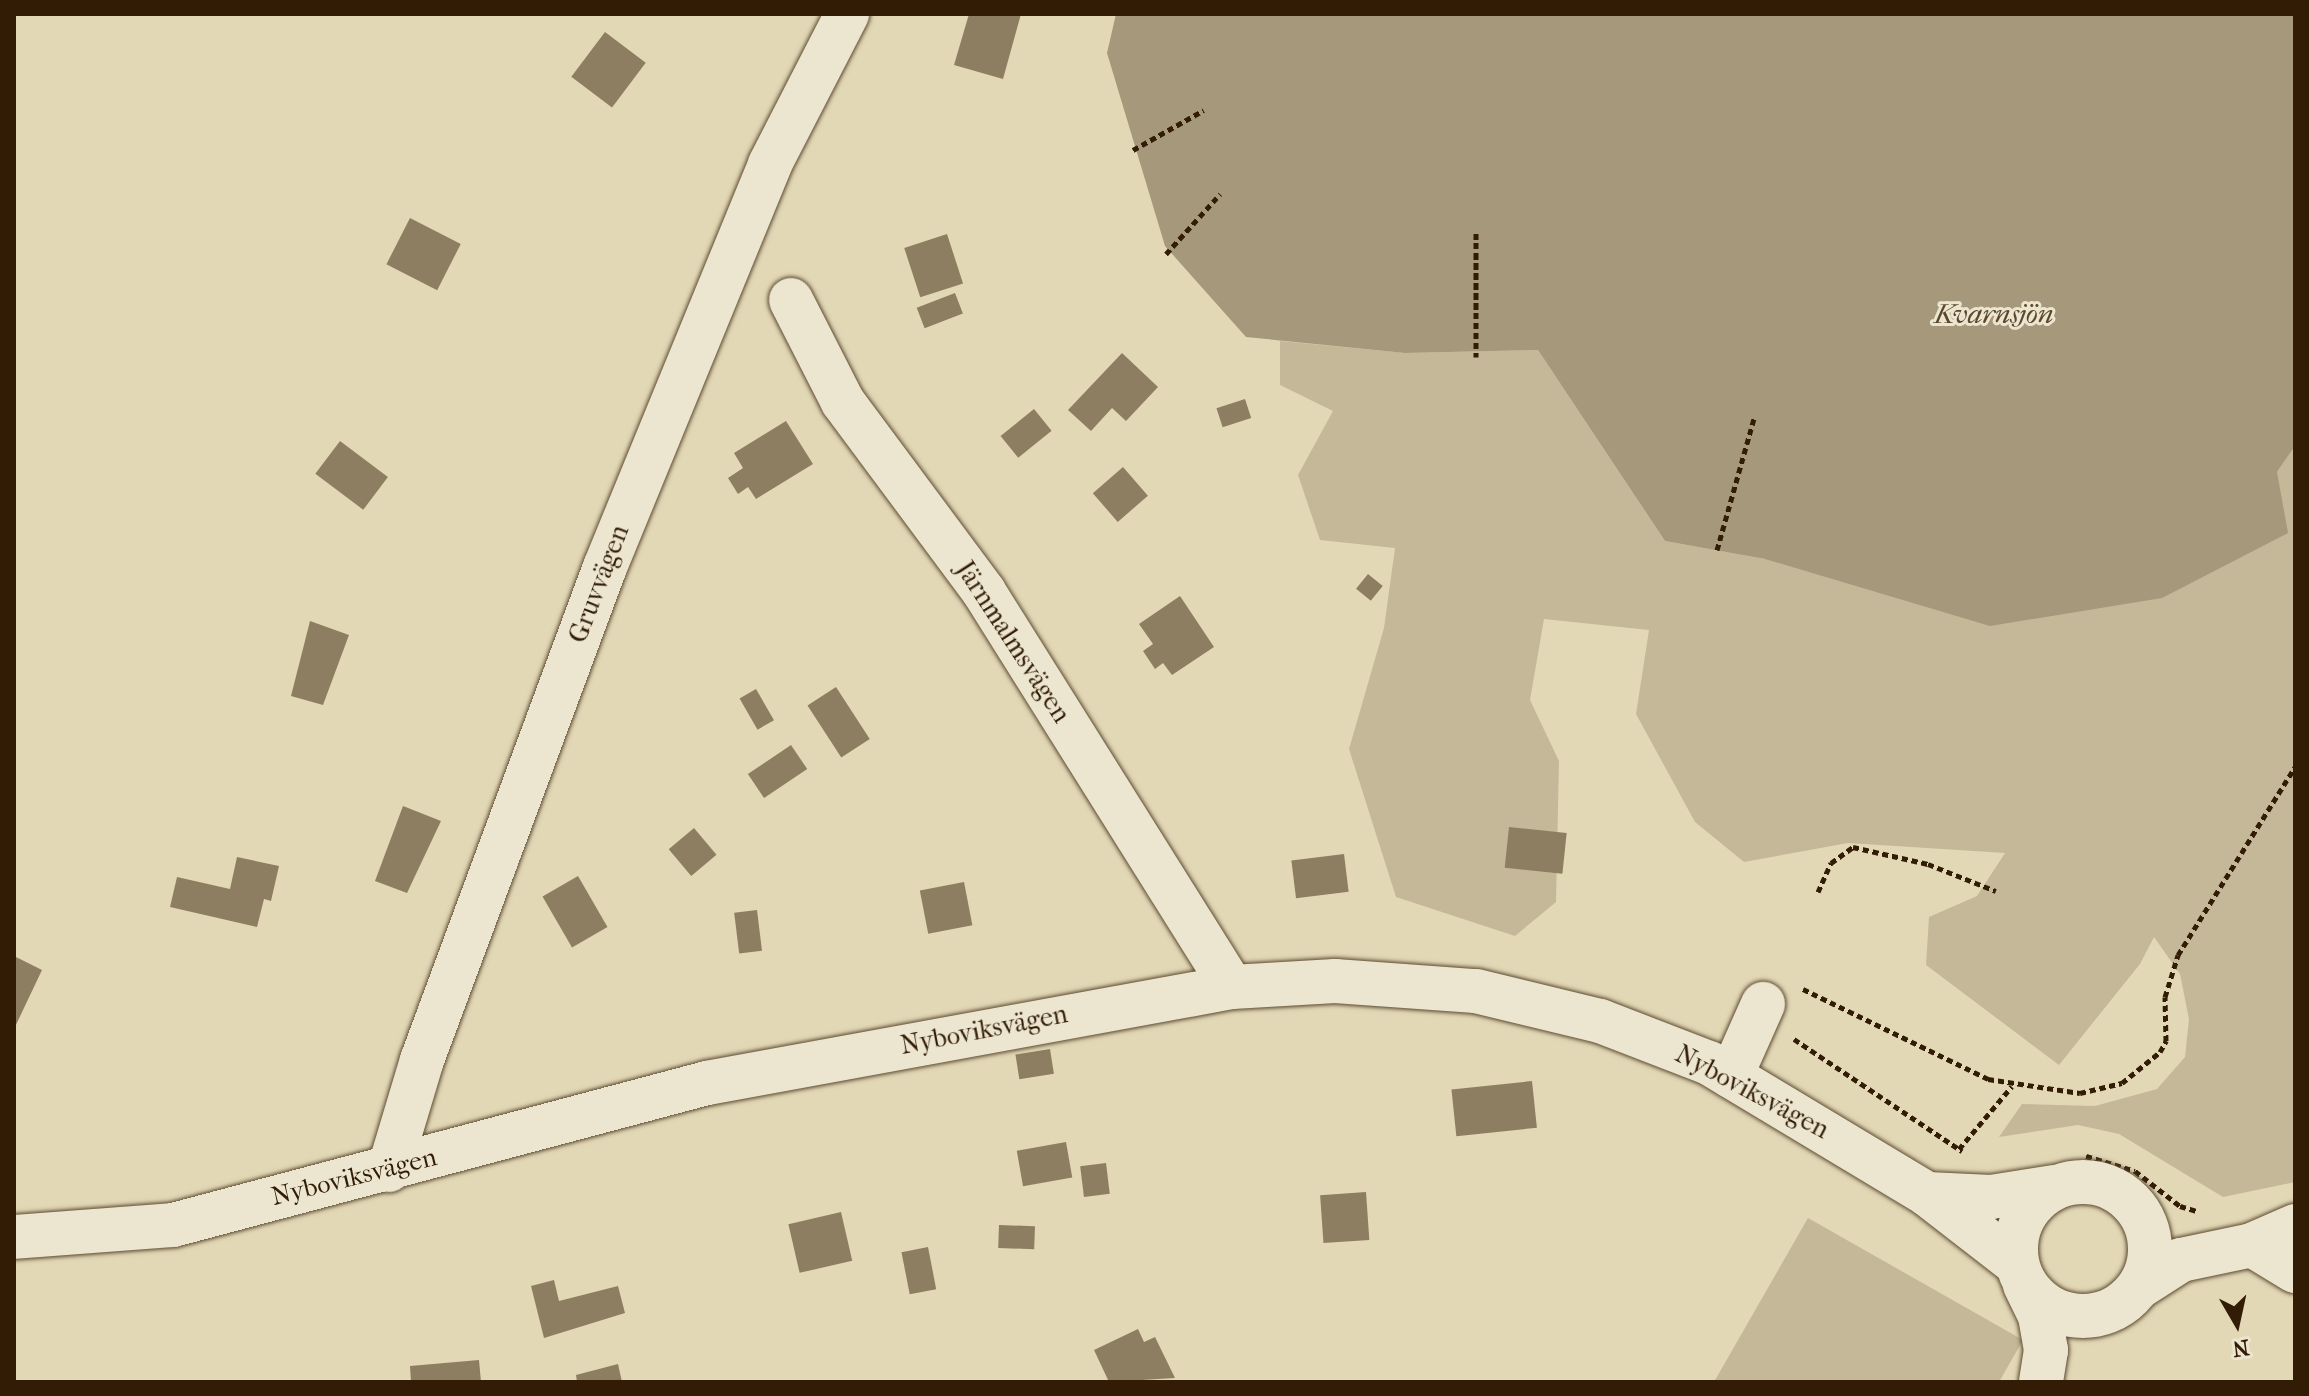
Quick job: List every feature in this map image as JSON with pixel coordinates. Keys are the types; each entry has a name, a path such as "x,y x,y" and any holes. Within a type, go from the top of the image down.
{"street":[{"name":"Gruvvägen","path":"389,1170 422,1060 605,567 770,164 847,14"},
{"name":"Järnmalmsvägen","path":"791,300 843,402 984,592 1232,987"},
{"name":"Nyboviksvägen","path":"14,1237 173,1225 707,1083 1232,987 1335,981 1476,991 1600,1021 1731,1076 1927,1194 2021,1274"},
{"path":"1731,1076 1769,1003"},
{"name":"Nyboviksvägen","path":"1927,1194 1991,1197 2064,1171"},
{"path":"2042,1378 2040,1316 2021,1274 2022,1218 2064,1171 2121,1193 2147,1227 2176,1244 2234,1247 2295,1271"},
{"path":"2042,1378 2079,1333 2181,1260 2234,1247 2295,1226"},
{"path":"2021,1274 2040,1302 2061,1313 2122,1300 2151,1248 2147,1227"}],"path":[{"path":"1133,150 1204,110"},
{"path":"1166,254 1220,194"},
{"path":"1476,233 1476,357"},
{"path":"1717,550 1754,418"},
{"path":"1769,1003 2013,1085 2100,1091 2122,1083 2160,1052 2166,1041 2165,997 2178,955 2295,767"},
{"path":"1818,892 1831,863 1853,847 1928,864 1996,891"},
{"path":"1769,1003 1797,1040 1971,1155"},
{"path":"1959,1149 2013,1085"},
{"path":"2064,1171 2100,1157 2135,1171 2180,1206 2201,1212 2234,1247"}],"shaded area":[{"path":"1280,341 1406,353 1538,350 1665,541 1765,559 2277,472 2295,446 2295,1182 2223,1197 2119,1134 2078,1125 1999,1137 2022,1104 2095,1106 2157,1089 2185,1057 2189,1019 2180,974 2154,937 2140,964 2059,1065 1926,965 1929,917 1977,896 2005,853 1848,843 1744,862 1695,822 1636,714 1649,630 1544,619 1530,700 1559,761 1556,902 1515,936 1396,897 1349,749 1384,628 1395,548 1320,540 1298,475 1333,411 1280,385"},
{"path":"1808,1218 2023,1340 1999,1382 1714,1382"}],"water":[{"name":"Kvarnsjön","path":"1116,14 2295,14 2295,446 2277,472 2288,533 2162,598 1990,626 1765,559 1665,541 1538,350 1405,353 1246,337 1165,246 1107,53"}],"building":[{"path":"969,14 1021,14 1003,79 954,65"},
{"path":"605,32 646,63 612,107 571,77"},
{"path":"410,218 461,244 437,290 386,264"},
{"path":"947,234 963,283 920,297 904,248"},
{"path":"955,293 963,314 925,328 917,308"},
{"path":"1122,353 1158,387 1126,421 1112,408 1091,431 1068,410"},
{"path":"1245,399 1251,418 1223,427 1216,408"},
{"path":"1034,409 1052,431 1018,458 1001,436"},
{"path":"786,421 813,464 756,499 748,487 738,494 728,478 743,468 734,453"},
{"path":"340,441 388,477 363,510 315,474"},
{"path":"1123,467 1148,496 1118,522 1093,493"},
{"path":"1368,574 1383,586 1371,601 1356,589"},
{"path":"1180,596 1214,647 1172,675 1163,663 1155,669 1143,651 1153,644 1139,624"},
{"path":"310,621 349,635 323,705 291,696"},
{"path":"836,687 870,739 841,758 807,706"},
{"path":"756,689 774,720 758,730 740,698"},
{"path":"791,745 807,769 764,798 748,774"},
{"path":"403,806 441,821 407,893 375,881"},
{"path":"1509,827 1567,833 1562,874 1505,868"},
{"path":"694,828 716,855 691,876 669,849"},
{"path":"1344,854 1349,892 1296,898 1291,860"},
{"path":"237,857 279,866 271,901 264,899 257,927 170,907 177,877 230,889"},
{"path":"578,876 608,927 572,948 542,896"},
{"path":"964,882 972,925 928,934 920,891"},
{"path":"757,910 762,951 739,953 734,913"},
{"path":"14,956 42,970 14,1029"},
{"path":"1050,1049 1054,1074 1019,1079 1015,1054"},
{"path":"1532,1081 1537,1128 1456,1136 1451,1089"},
{"path":"1066,1142 1072,1177 1023,1186 1017,1151"},
{"path":"1106,1163 1110,1194 1084,1197 1080,1166"},
{"path":"1366,1192 1369,1240 1323,1243 1320,1195"},
{"path":"841,1212 852,1261 800,1273 788,1224"},
{"path":"999,1225 1035,1226 1034,1249 998,1248"},
{"path":"928,1247 936,1289 910,1294 901,1252"},
{"path":"554,1280 559,1301 618,1286 625,1313 544,1338 531,1286"},
{"path":"1138,1329 1144,1342 1155,1337 1175,1378 1109,1382 1094,1350"},
{"path":"479,1360 481,1382 411,1382 410,1366"},
{"path":"618,1364 622,1382 577,1382 576,1375"}]}
